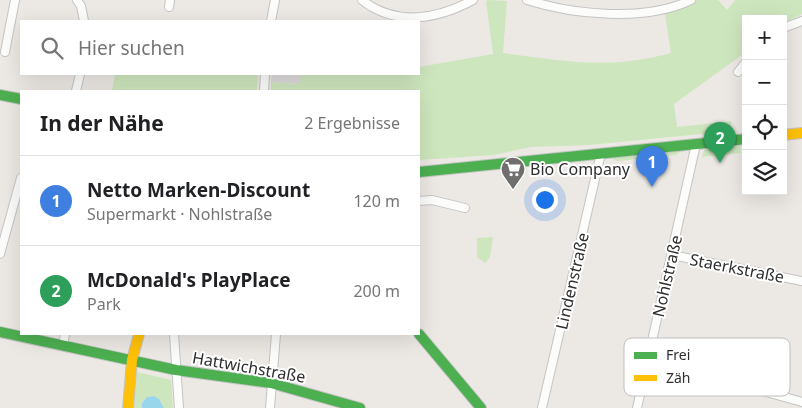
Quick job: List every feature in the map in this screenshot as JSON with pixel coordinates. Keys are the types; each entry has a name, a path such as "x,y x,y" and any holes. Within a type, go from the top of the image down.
{"main road":[{"path":"0,95 20,99"},
{"path":"787,135 802,133"},
{"path":"420,172 742,138"},
{"name":"Hattwichstraße","path":"0,332 176,370 271,383 360,408"},
{"path":"128,408 132,360 139,335"},
{"path":"420,335 481,408"}],"street":[{"path":"5,52 15,0"},
{"path":"77,0 81,6 84,20"},
{"path":"271,20 275,0"},
{"path":"362,0 391,14 422,18 451,12 473,0"},
{"path":"528,0 561,9 624,13 666,10 691,0"},
{"path":"787,27 802,21"},
{"path":"738,72 742,67"},
{"path":"76,90 80,75"},
{"path":"264,90 265,75"},
{"name":"Nohlstraße","path":"653,338 696,144"},
{"name":"Lindenstraße","path":"542,408 601,153"},
{"path":"0,254 4,227 20,181"},
{"path":"420,201 432,200 465,208"},
{"name":"Staerkstraße","path":"672,255 802,281"},
{"path":"63,346 66,335"},
{"path":"174,335 179,408"},
{"path":"270,408 276,335"},
{"path":"780,396 802,402"}],"shaded area":[{"path":"272,75 301,75 300,84 271,82"}],"green space":[{"path":"489,0 507,1 503,53 567,61 607,63 671,53 665,14 697,0 718,0 727,10 735,0 802,0 802,14 787,21 787,15 742,15 742,55 674,104 677,127 731,121 732,131 589,145 531,147 493,155 420,160 420,90 271,90 271,82 300,84 301,75 420,75 420,67 493,54 486,1"},
{"path":"115,75 258,75 257,90 112,90"},
{"path":"740,146 741,153 702,157 704,150"},
{"path":"685,148 676,155 618,161 607,157"},
{"path":"493,237 490,257 485,263 477,257 477,238"},
{"path":"137,372 171,380 173,408 164,408 160,400 147,397 142,403 142,408 134,408"}],"water":[{"path":"154,396 159,399 164,408 142,408 142,403 147,397"}],"traffic: fast":[{"path":"0,95 20,99"},
{"path":"420,172 742,139"},
{"path":"0,332 176,370 271,383 360,408"},
{"path":"420,335 481,408"}],"traffic: slow":[{"path":"787,135 802,133"},
{"path":"128,408 132,360 139,335"}],"place":[{"name":"McDonald's PlayPlace","path":"720,163"},
{"name":"Netto Marken-Discount","path":"652,187"},
{"name":"Bio Company","path":"513,190"}]}
